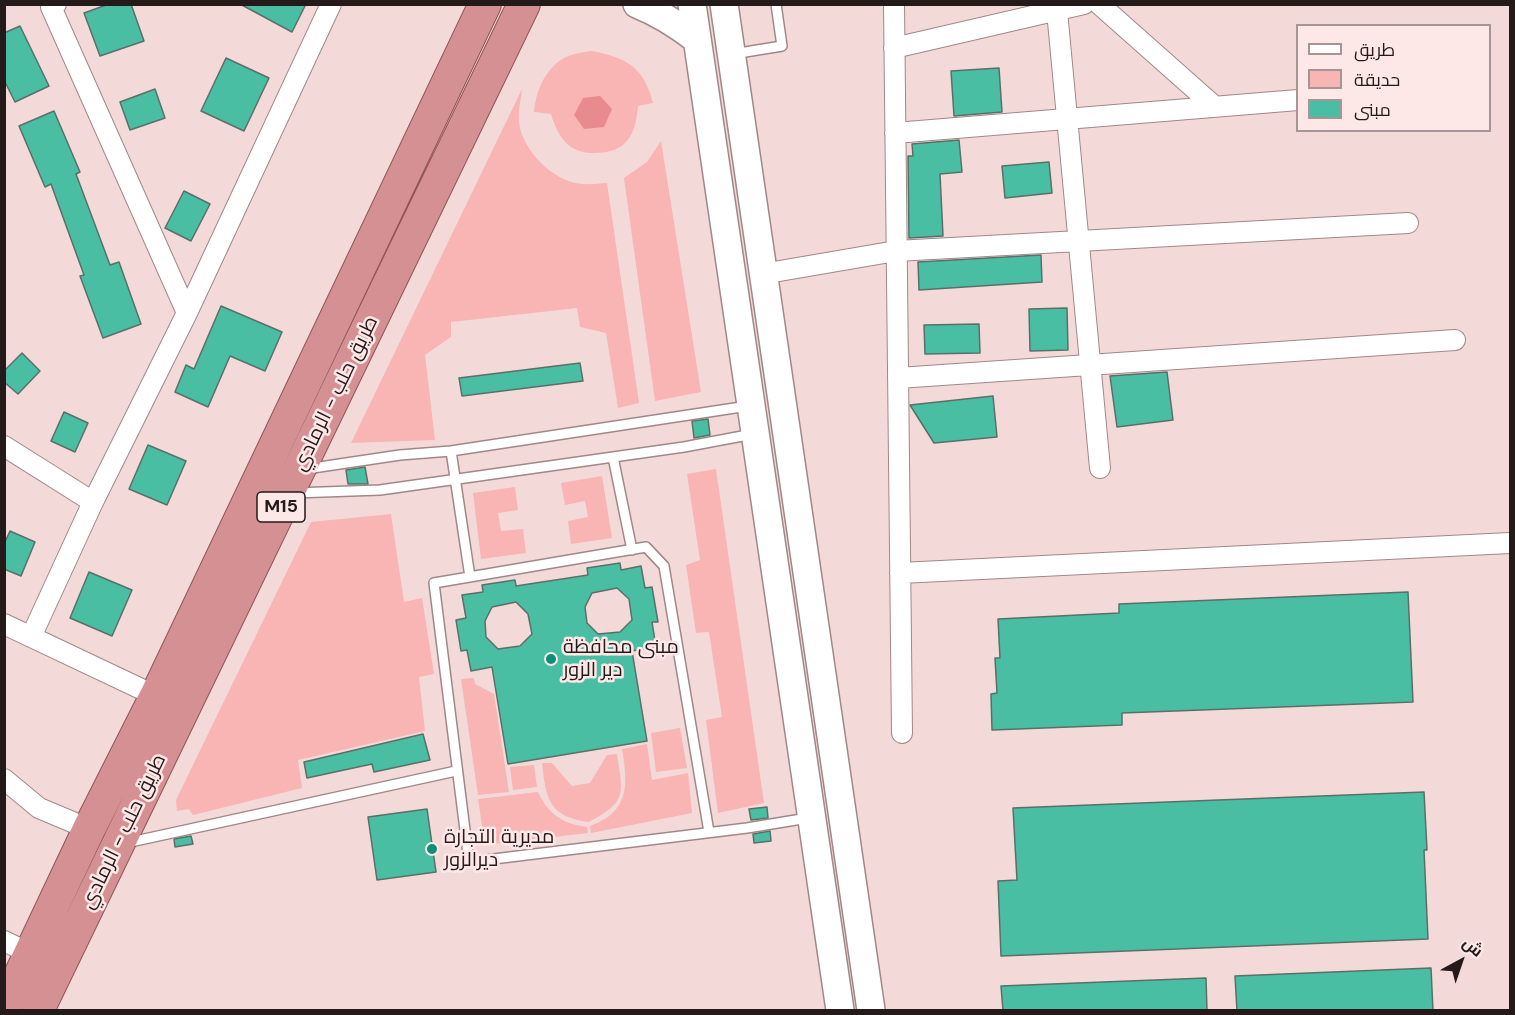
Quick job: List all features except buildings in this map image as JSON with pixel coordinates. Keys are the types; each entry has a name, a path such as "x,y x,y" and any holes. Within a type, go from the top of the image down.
{"highway":[{"name":"طريق حلب - الرمادي","path":"4,1009 18,948 89,829 156,696 485,4"},
{"name":"طريق حلب - الرمادي","path":"38,1011 293,482 528,6"}],"main road":[{"path":"637,4 668,19 696,39"},
{"path":"692,4 840,1011"},
{"path":"724,4 871,1011"}],"street":[{"path":"56,4 51,7 187,313"},
{"path":"31,637 93,502 187,313 331,4"},
{"path":"894,4 902,733"},
{"path":"894,48 1084,4"},
{"path":"1099,4 1214,106"},
{"path":"1057,11 1100,468"},
{"path":"895,133 1296,100"},
{"path":"762,274 897,251 1408,223"},
{"path":"898,378 1455,340"},
{"path":"4,446 93,502"},
{"path":"900,573 1510,543"},
{"path":"4,624 156,696"},
{"path":"4,779 39,808"},
{"path":"4,795 89,829"}],"lane":[{"path":"731,55 782,46 776,4"},
{"path":"293,482 400,455 451,451 752,406"},
{"path":"293,482 380,490 684,447 756,433"},
{"path":"451,451 470,577"},
{"path":"613,457 632,550"},
{"path":"709,832 664,566 646,547 434,583 469,862 709,832 812,818"},
{"path":"118,844 456,771"}],"green space":[{"path":"592,51 615,57 632,66 645,81 653,103 638,106 633,130 624,144 614,150 595,153 577,150 570,146 559,133 551,114 534,112 539,89 552,68 567,57"},
{"path":"522,89 519,113 520,130 529,148 542,164 571,182 607,183 639,403 618,408 606,333 580,327 577,308 451,322 451,337 425,355 435,440 351,443"},
{"path":"661,141 701,392 655,401 624,178 647,162"},
{"path":"716,469 764,803 718,813 706,720 722,717 709,632 696,633 686,565 700,560 687,474"},
{"path":"602,476 612,538 571,544 568,521 588,517 585,501 565,505 561,483"},
{"path":"515,487 518,510 498,513 501,531 523,529 526,553 481,559 473,493"},
{"path":"391,514 404,602 422,598 434,674 419,677 425,731 298,760 302,788 193,815 189,809 177,811 176,800 311,522"},
{"path":"474,678 475,684 494,694 509,792 478,795 461,679"},
{"path":"680,728 687,768 656,772 651,733"},
{"path":"647,744 652,780 688,773 692,813 591,833 590,826 613,813 623,795 625,774 622,749"},
{"path":"617,754 621,788 617,802 611,808 589,822 576,820 558,811 552,804 545,787 542,763 552,763 572,786 590,783 607,755"},
{"path":"534,765 537,787 513,790 510,767"},
{"path":"538,792 546,806 557,817 587,827 588,833 485,845 478,799"}],"shaded area":[{"path":"600,96 612,109 604,127 584,129 574,115 583,98"}],"place":[{"name":"مبنى محافظة دير الزور","path":"551,659"},
{"name":"مديرية التجارة ديرالزور","path":"432,849"}]}
